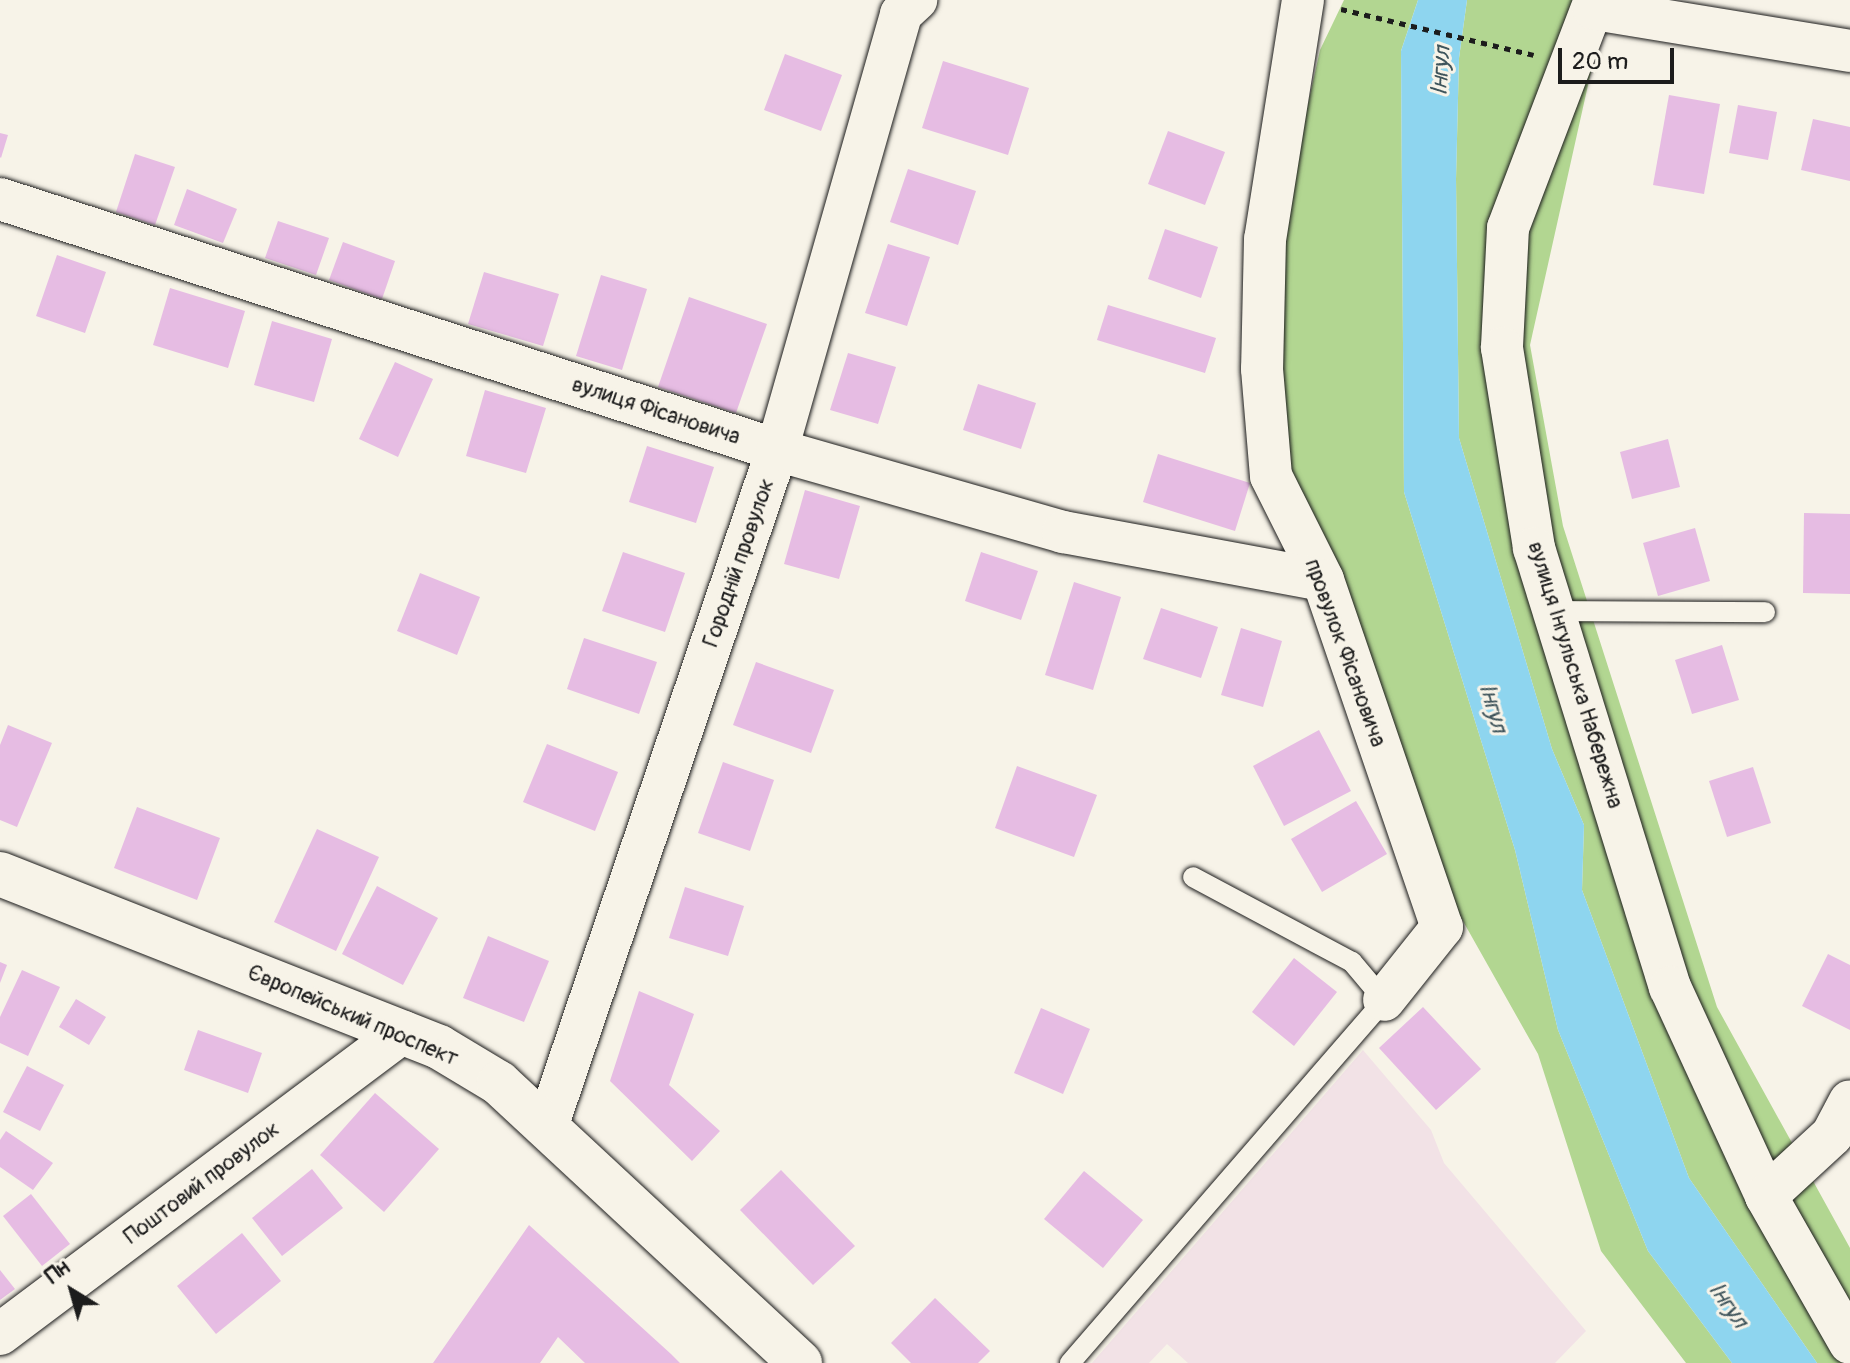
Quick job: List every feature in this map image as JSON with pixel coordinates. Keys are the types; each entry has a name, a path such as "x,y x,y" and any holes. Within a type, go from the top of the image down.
{"main road":[{"name":"Європейський проспект","path":"0,874 403,1032 499,1083 548,1124 800,1363"}],"street":[{"name":"Городній провулок","path":"548,1124 777,450 901,14 916,0"},
{"name":"провулок Фісановича","path":"1303,0 1265,239 1262,369 1271,476 1323,580 1442,927 1384,1000"},
{"path":"1595,4 1850,51"},
{"name":"вулиця Інгульська Набережна","path":"1595,4 1508,228 1502,348 1534,548 1670,987 1766,1196 1850,1343"},
{"name":"вулиця Фісановича","path":"0,199 777,450 1063,532 1323,580"},
{"name":"Поштовий провулок","path":"0,1334 403,1032"},
{"path":"1766,1196 1832,1135 1850,1101"}],"lane":[{"path":"1554,611 1765,612"},
{"path":"1070,1363 1384,1000 1352,962 1193,877"}],"path":[{"path":"1361,16 1539,56"}],"shaded area":[{"path":"1363,1050 1431,1130 1444,1163 1586,1331 1555,1363 1188,1363 1167,1344 1149,1363 1092,1363"}],"green space":[{"path":"1344,0 1418,0 1401,51 1404,492 1515,850 1558,1030 1648,1251 1732,1363 1686,1363 1601,1251 1538,1054 1420,845 1280,461 1271,270 1320,50"},
{"path":"1467,0 1607,0 1530,345 1563,526 1717,1007 1850,1248 1850,1363 1817,1363 1689,1178 1582,890 1584,825 1552,749 1459,438 1456,179 1459,58"}],"water":[{"name":"Інгул","path":"1418,0 1467,0 1459,58 1456,179 1459,438 1552,749 1584,825 1582,890 1689,1178 1817,1363 1732,1363 1648,1251 1558,1030 1515,850 1404,492 1401,51"}],"building":[{"path":"785,54 842,75 821,131 764,110"},
{"path":"943,61 1029,88 1008,155 922,128"},
{"path":"1669,95 1720,104 1704,194 1653,185"},
{"path":"1738,105 1777,112 1768,160 1729,153"},
{"path":"1813,119 1850,127 1850,181 1801,170"},
{"path":"1168,131 1225,152 1205,205 1148,184"},
{"path":"0,133 8,135 1,158 0,157"},
{"path":"135,154 175,167 155,225 116,212"},
{"path":"908,169 976,191 958,245 890,222"},
{"path":"187,189 237,209 223,243 174,225"},
{"path":"278,221 329,238 316,275 265,258"},
{"path":"1165,229 1218,247 1201,298 1148,279"},
{"path":"343,242 395,261 382,299 329,280"},
{"path":"888,244 930,257 907,326 865,313"},
{"path":"57,255 106,272 85,333 36,316"},
{"path":"484,272 559,294 543,346 468,324"},
{"path":"601,275 647,289 622,370 576,356"},
{"path":"170,288 245,311 228,368 153,345"},
{"path":"689,297 767,324 736,413 658,387"},
{"path":"1108,305 1216,338 1205,373 1097,340"},
{"path":"272,321 332,339 314,402 254,385"},
{"path":"848,353 896,367 878,424 830,410"},
{"path":"395,362 433,379 398,457 359,439"},
{"path":"978,384 1036,403 1021,449 963,430"},
{"path":"485,390 546,408 526,473 466,456"},
{"path":"1668,439 1680,487 1632,499 1620,452"},
{"path":"647,446 714,467 696,523 629,502"},
{"path":"1158,454 1250,483 1235,531 1143,502"},
{"path":"805,490 860,506 839,579 784,564"},
{"path":"1804,513 1850,514 1850,594 1803,593"},
{"path":"1695,528 1710,581 1658,596 1643,543"},
{"path":"623,552 685,573 665,632 602,611"},
{"path":"981,552 1038,571 1021,620 965,601"},
{"path":"420,573 480,597 457,655 397,631"},
{"path":"1074,582 1121,597 1093,690 1045,675"},
{"path":"1161,608 1218,627 1201,678 1143,659"},
{"path":"1241,628 1282,641 1263,707 1221,695"},
{"path":"584,638 657,662 639,714 567,689"},
{"path":"1722,645 1739,700 1692,714 1675,660"},
{"path":"756,662 834,690 811,753 733,725"},
{"path":"8,725 52,743 17,827 0,820 0,745"},
{"path":"1319,730 1351,791 1284,826 1253,766"},
{"path":"547,744 618,772 595,831 523,802"},
{"path":"723,762 774,780 750,851 698,833"},
{"path":"1017,766 1097,795 1074,857 995,828"},
{"path":"1753,767 1771,823 1727,837 1709,781"},
{"path":"1356,801 1387,854 1322,892 1291,839"},
{"path":"137,807 220,838 197,900 114,868"},
{"path":"317,829 379,857 336,951 274,922"},
{"path":"377,886 438,918 403,985 342,954"},
{"path":"685,887 744,906 728,956 669,938"},
{"path":"488,936 549,961 524,1022 463,998"},
{"path":"1828,954 1850,965 1850,1030 1802,1006"},
{"path":"1294,958 1337,992 1294,1046 1252,1012"},
{"path":"0,962 7,965 0,983"},
{"path":"22,970 60,987 28,1056 0,1043 0,1017"},
{"path":"639,991 694,1014 669,1085 720,1131 692,1161 610,1081"},
{"path":"76,999 106,1017 89,1045 59,1027"},
{"path":"1423,1007 1481,1069 1436,1110 1379,1048"},
{"path":"1041,1008 1090,1029 1063,1094 1014,1073"},
{"path":"198,1030 262,1053 248,1093 184,1070"},
{"path":"27,1066 64,1085 40,1131 3,1112"},
{"path":"375,1093 439,1149 384,1212 320,1155"},
{"path":"6,1131 53,1163 33,1190 0,1167 0,1140"},
{"path":"312,1169 343,1208 282,1256 252,1218"},
{"path":"781,1170 855,1246 813,1285 740,1210"},
{"path":"1084,1171 1143,1220 1103,1268 1044,1219"},
{"path":"31,1194 70,1244 42,1266 3,1216"},
{"path":"529,1225 680,1363 585,1363 558,1337 540,1363 433,1363"},
{"path":"242,1233 281,1281 216,1334 177,1286"},
{"path":"0,1270 15,1289 0,1300"},
{"path":"935,1298 990,1351 978,1363 911,1363 891,1343"}]}
